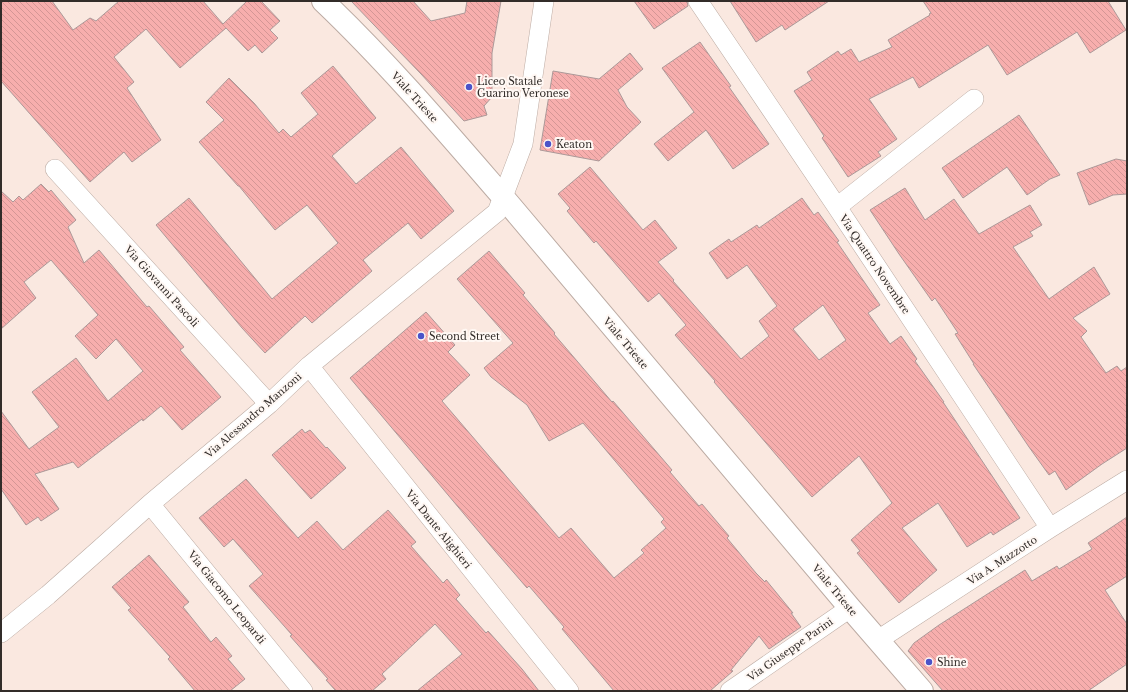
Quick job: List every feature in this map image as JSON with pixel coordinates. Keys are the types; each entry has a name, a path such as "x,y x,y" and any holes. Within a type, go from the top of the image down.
{"street":[{"name":"Viale Trieste","path":"323,1 362,39 503,197 850,608 922,691"},
{"name":"Via Alessandro Manzoni","path":"1,633 48,595 150,504 269,404 309,366 497,212 523,144 544,1"},
{"name":"Via Quattro Novembre","path":"698,1 1050,528"},
{"path":"836,207 974,98"},
{"name":"Via Giovanni Pascoli","path":"55,169 269,404"},
{"name":"Via Dante Alighieri","path":"309,366 569,691"},
{"name":"Via A. Mazzotto","path":"878,640 1050,528 1127,480"},
{"name":"Via Giacomo Leopardi","path":"150,504 303,691"},
{"name":"Via Giuseppe Parini","path":"730,691 850,608"}],"building":[{"path":"1,1 52,1 73,30 90,18 96,21 119,1 203,1 223,24 247,1 261,1 280,21 270,30 278,38 262,53 255,45 248,51 226,28 180,68 146,29 114,57 134,82 127,88 161,140 132,162 124,152 90,182 1,81"},
{"name":"Liceo Statale Guarino Veronese","path":"351,1 413,1 431,21 465,13 467,1 501,1 492,53 492,97 484,106 487,115 464,121"},
{"path":"634,1 687,1 688,6 654,29"},
{"path":"730,1 829,1 785,30 782,25 756,42"},
{"path":"923,1 1108,1 1126,30 1090,53 1077,32 1007,75 988,45 919,88 913,77 869,99 897,139 878,152 881,156 848,177 822,138 824,136 794,91 812,80 807,72 838,51 841,55 851,49 859,62 892,47 888,40 930,15 929,14 931,13"},
{"path":"700,42 769,144 733,169 706,130 668,161 654,144 694,112 662,68"},
{"path":"630,53 643,69 618,90 627,107 641,122 599,161 540,150 553,71 599,79"},
{"path":"333,66 376,118 332,156 356,184 401,147 454,211 421,239 408,223 363,260 372,271 312,323 305,316 265,353 242,328 156,225 189,198 272,299 338,243 307,205 275,230 239,186 199,142 224,120 206,102 229,78 254,103 279,133 283,129 291,137 318,114 301,93"},
{"path":"1019,115 1060,175 1050,179 1027,195 1007,167 963,198 942,168"},
{"path":"1116,159 1127,161 1127,194 1113,195 1089,205 1077,173"},
{"path":"590,167 643,230 655,220 677,248 658,262 741,359 769,336 759,321 777,306 747,265 727,279 709,253 729,239 731,242 757,225 759,228 802,198 814,215 818,212 839,241 837,242 880,305 868,313 890,344 901,336 917,359 915,361 944,402 1020,518 993,535 991,532 967,547 938,503 902,528 937,570 899,603 857,553 860,551 851,540 892,503 859,456 812,497 675,335 686,325 659,293 648,302 596,241 594,243 567,211 570,208 558,194","holes":["823,305 846,340 819,360 793,329"]},
{"path":"41,184 49,192 51,190 76,220 68,227 84,263 99,250 147,307 149,306 184,347 180,350 221,397 182,430 161,406 143,421 142,419 78,468 73,462 35,474 59,509 41,521 38,517 26,525 1,489 1,411 29,449 59,427 32,392 76,358 108,401 143,371 116,339 96,359 75,336 98,315 51,260 24,282 36,298 1,329 1,191 13,202 19,196 23,200"},
{"path":"905,188 925,220 954,199 979,234 1030,205 1042,225 1030,232 1033,236 1013,247 1049,299 1094,267 1110,294 1073,318 1087,331 1081,337 1106,373 1117,366 1121,371 1127,367 1127,448 1066,490 1055,471 1049,475 1029,447 973,364 955,334 958,333 935,298 932,301 870,210"},
{"path":"489,251 525,293 523,295 555,333 554,334 672,470 670,472 699,506 702,504 729,536 727,538 756,573 765,582 766,580 793,613 791,613 801,627 769,649 759,636 731,670 733,671 710,691 614,691 562,629 564,627 529,586 527,588 495,551 350,378 426,312 455,345 448,352 470,375 442,401 559,538 571,528 614,578 644,553 641,550 666,528 661,522 664,519 583,423 549,441 527,405 491,377 484,368 513,343 457,279"},
{"path":"302,429 305,433 310,430 346,468 311,499 272,455"},
{"path":"246,479 298,538 317,521 343,550 388,510 416,542 411,546 443,583 447,579 460,595 456,599 486,633 488,631 522,669 539,691 417,691 462,654 435,624 382,674 386,679 372,691 336,691 326,680 328,679 290,636 292,635 249,586 263,574 233,539 224,547 199,518"},
{"path":"1127,517 1127,576 1105,590 1127,624 1127,664 1088,691 943,691 908,651 914,643 939,625 1025,570 1032,581 1057,566 1059,569 1092,549 1088,543"},
{"path":"149,555 189,602 183,607 211,642 216,637 232,656 228,659 245,679 230,691 195,691 168,659 170,657 128,610 131,608 112,587"}],"place":[{"name":"Liceo Statale Guarino Veronese","path":"469,87"},
{"name":"Keaton","path":"548,144"},
{"name":"Second Street","path":"421,336"},
{"name":"Shine","path":"929,662"}]}
